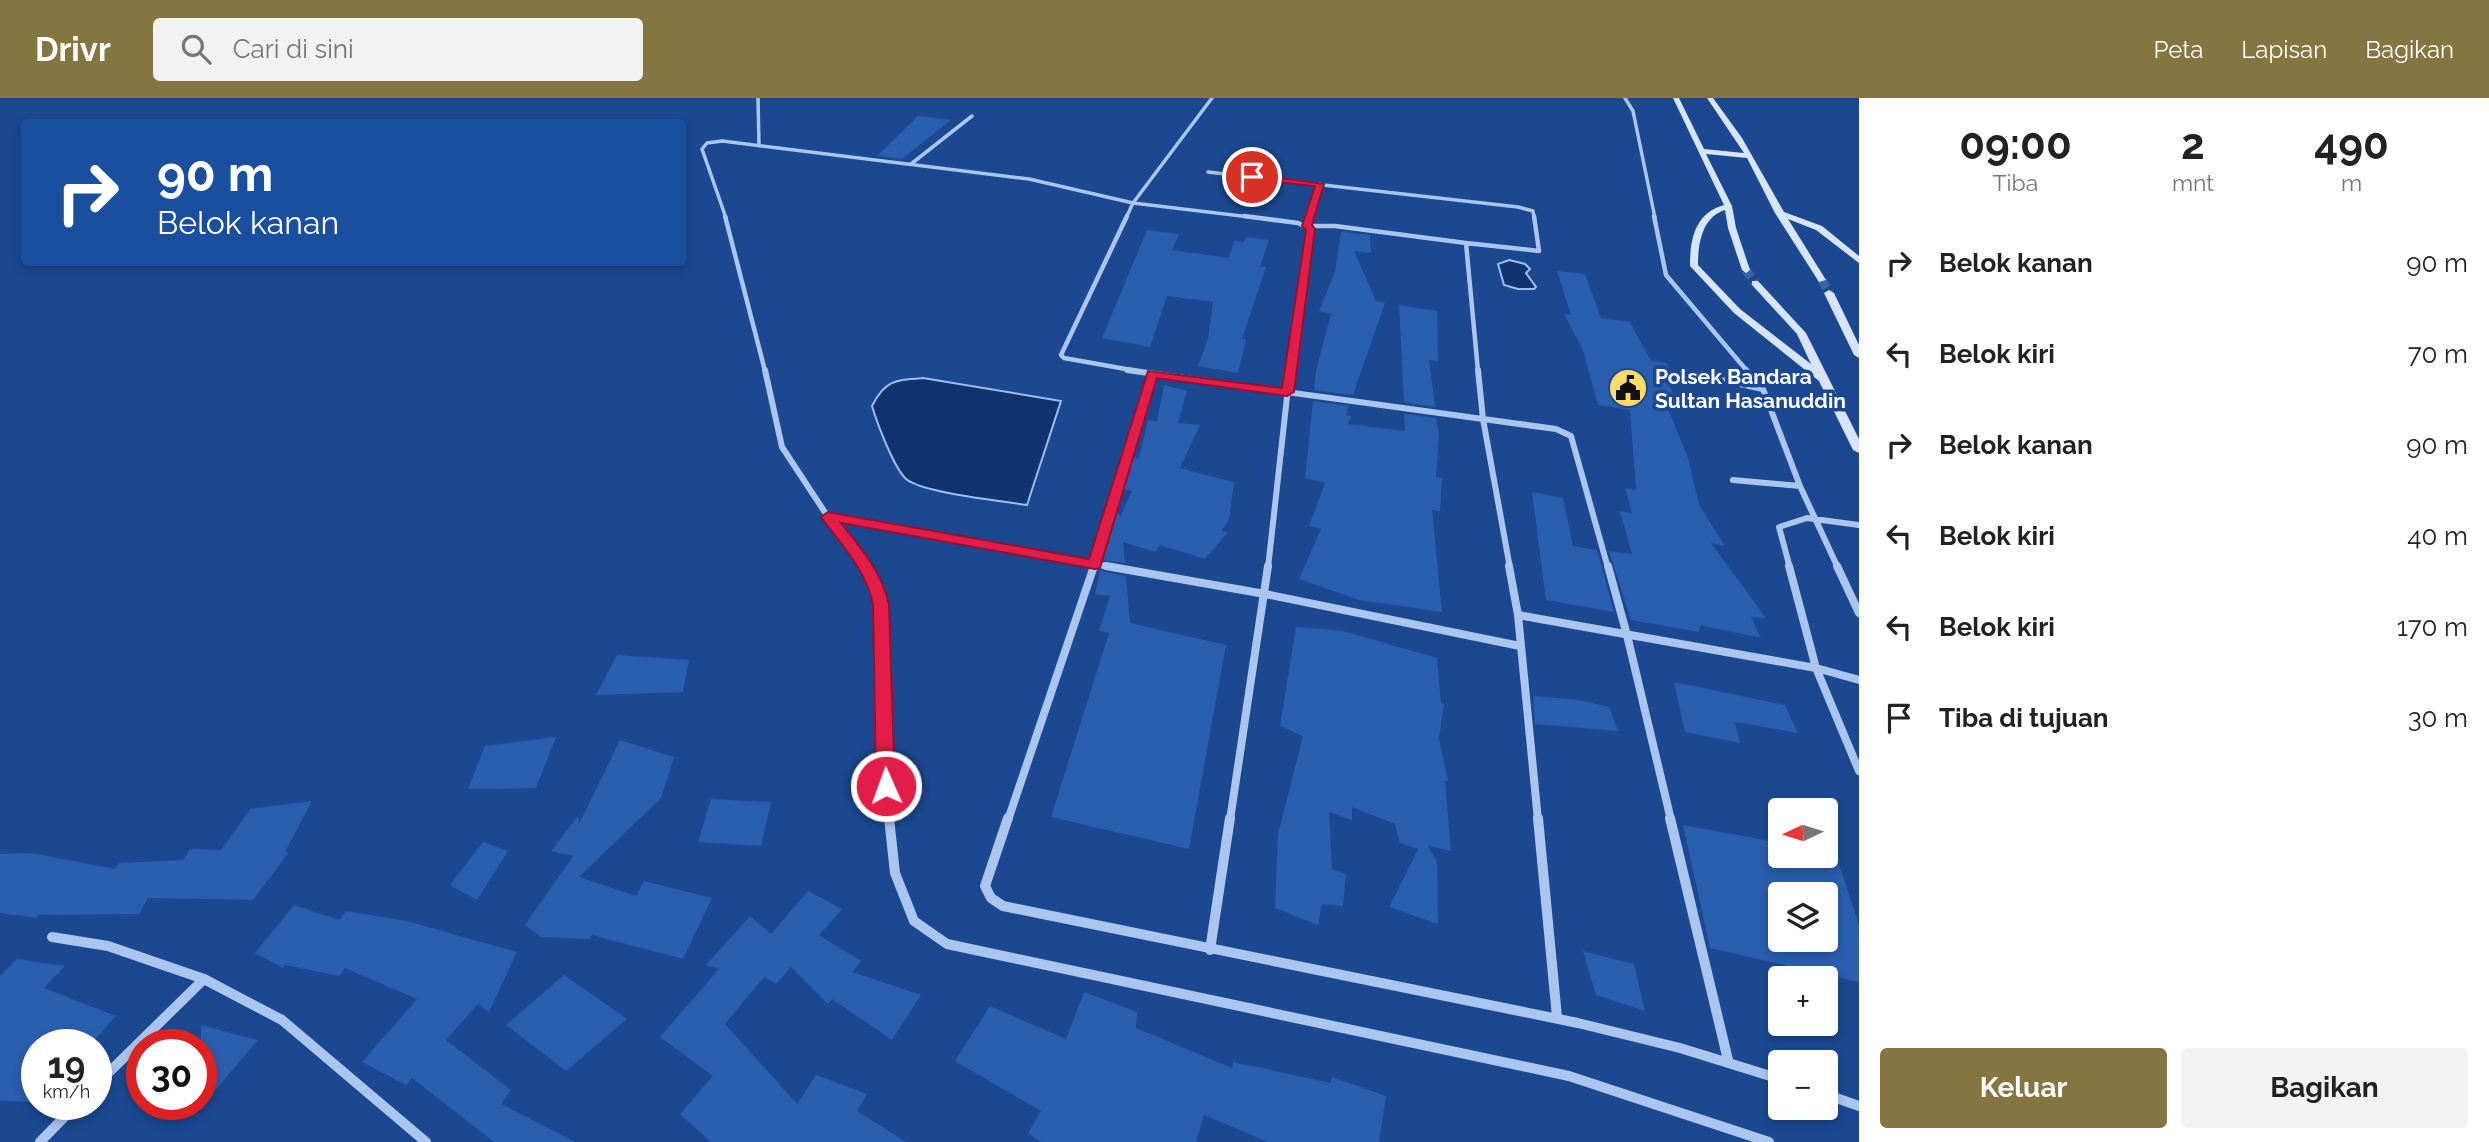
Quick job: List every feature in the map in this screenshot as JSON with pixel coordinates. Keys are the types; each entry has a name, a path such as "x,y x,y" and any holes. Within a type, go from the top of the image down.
{"main road":[{"path":"1676,98 1728,206 1732,228 1746,270"},
{"path":"1710,98 1748,156 1779,213 1822,281"},
{"path":"1702,151 1748,156"},
{"path":"1728,206 1708,214 1698,239 1694,266 1737,311 1825,380"},
{"path":"1779,213 1819,228 1859,260"},
{"path":"1755,283 1801,333 1859,450"},
{"path":"1829,293 1859,355"}],"street":[{"path":"758,98 759,146"},
{"path":"1212,98 1133,203 1060,355 1069,360 1152,374 1556,429 1571,436 1627,635 1728,1060"},
{"path":"1625,98 1633,111 1666,275 1763,388 1800,486 1859,613"},
{"path":"911,164 972,116"},
{"path":"1208,172 1530,209 1533,211 1540,250 1335,226 1307,226 1133,203 1029,179 911,164 714,142 707,143 702,149 726,219 753,317 782,447 828,517 866,564 876,583 881,604 886,786 895,873 914,921 947,944 1569,1076 1769,1142"},
{"path":"1210,950 1265,594 1287,392 1310,229 1307,226 1320,184"},
{"path":"1466,243 1483,419 1518,615 1557,1017"},
{"path":"1152,374 1095,565 985,886 986,894 993,902 1210,950 1557,1017 1728,1060 1768,1075"},
{"path":"1693,374 1763,388"},
{"path":"1733,480 1800,486"},
{"path":"828,517 1265,594 1520,646"},
{"path":"1859,525 1816,518 1784,523 1779,527 1816,668 1859,771"},
{"path":"1518,615 1816,668 1859,680"},
{"path":"52,937 108,946 204,979 282,1020 426,1142"},
{"path":"112,1069 204,979"},
{"path":"1838,1099 1859,1106"},
{"path":"40,1142 61,1120"}],"water":[{"path":"1509,260 1525,264 1530,269 1526,273 1536,287 1534,289 1518,289 1504,285 1498,264"},
{"path":"923,378 1061,401 1027,505 929,488 915,484 901,473 886,445 872,406 886,386"}],"building":[{"path":"918,116 951,120 902,159 877,156"},
{"path":"1147,230 1179,234 1172,250 1229,258 1234,241 1244,242 1246,237 1269,240 1260,267 1266,267 1242,339 1246,340 1238,373 1198,366 1208,339 1213,302 1167,296 1150,347 1102,338"},
{"path":"1341,232 1370,235 1371,253 1354,251 1376,301 1385,303 1353,395 1314,390 1316,371 1331,314 1319,311 1335,272"},
{"path":"1557,271 1585,274 1601,318 1630,322 1651,361 1667,363 1674,381 1669,383 1677,406 1666,404 1688,458 1699,505 1725,546 1711,543 1766,618 1751,617 1761,638 1700,625 1699,632 1631,620 1609,551 1632,554 1620,511 1632,513 1625,488 1636,490 1630,410 1598,405 1583,350 1564,314 1571,315"},
{"path":"1399,305 1437,311 1438,362 1429,360 1435,407 1404,402"},
{"path":"1164,385 1187,391 1178,423 1200,425 1180,468 1234,482 1229,520 1221,531 1228,532 1205,559 1160,545 1155,552 1123,542 1125,563 1103,560 1117,509 1120,517 1132,491 1124,489 1133,457 1139,458 1148,420 1157,421"},
{"path":"1313,401 1349,406 1346,415 1351,416 1348,424 1405,431 1404,414 1436,418 1439,436 1436,477 1442,478 1440,511 1432,510 1442,612 1359,600 1299,579 1321,529 1309,526 1325,483 1305,478"},
{"path":"1532,492 1563,498 1573,546 1597,550 1614,612 1546,600"},
{"path":"1100,571 1126,576 1130,623 1226,645 1189,849 1051,817 1109,633 1099,631 1110,596 1095,594"},
{"path":"1296,627 1343,631 1437,658 1441,703 1444,704 1439,739 1448,781 1445,781 1451,851 1428,846 1437,862 1438,924 1389,907 1418,849 1400,843 1395,824 1352,807 1352,820 1329,812 1332,869 1346,874 1343,906 1322,904 1318,925 1275,908 1278,834 1303,736 1280,726"},
{"path":"617,655 689,660 683,692 596,695"},
{"path":"1674,682 1785,705 1798,733 1735,722 1740,743 1685,732"},
{"path":"1533,696 1580,700 1609,707 1618,731 1535,724"},
{"path":"556,737 536,788 468,789 485,746"},
{"path":"620,740 674,757 661,798 579,877 636,896 644,881 712,898 683,959 592,935 589,939 541,937 525,925 573,856 551,851 578,816 579,824"},
{"path":"711,799 771,802 761,846 698,842"},
{"path":"312,801 285,852 289,852 253,900 148,898 139,914 38,915 37,918 0,913 0,854 31,853 115,869 119,863 183,860 190,849 221,850 250,809"},
{"path":"1683,825 1768,841 1768,868 1838,868 1838,861 1859,925 1859,982 1838,977 1838,966 1789,966 1710,948"},
{"path":"483,842 508,851 477,900 450,885"},
{"path":"808,891 842,909 819,935 861,961 852,972 921,995 892,1040 832,999 828,1004 791,967 776,984 764,977 725,1024 797,1104 816,1075 867,1094 857,1111 906,1142 711,1142 680,1114 713,1076 660,1037 719,969 706,965 750,916 771,934"},
{"path":"294,905 339,920 346,911 411,922 477,941 476,943 478,941 517,952 489,1012 478,1004 446,1040 511,1090 501,1104 575,1142 494,1142 412,1078 406,1085 362,1062 417,999 345,968 339,976 285,965 283,968 255,953"},
{"path":"1583,951 1634,964 1645,1011 1596,995"},
{"path":"17,959 65,966 44,988 116,1016 104,1029 21,1029 21,1102 0,1101 0,976"},
{"path":"564,975 627,1019 566,1071 506,1025"},
{"path":"1084,992 1137,1012 1136,1028 1232,1068 1233,1062 1331,1083 1332,1077 1386,1096 1379,1142 1268,1142 1204,1115 1196,1142 1041,1142 1028,1133 1041,1111 955,1061 990,1006 1066,1039"},
{"path":"217,1029 258,1040 217,1088"}],"tunnel":[{"path":"1746,270 1755,283"},
{"path":"1822,280 1829,293"}],"place":[{"name":"Polsek Bandara Sultan Hasanuddin","path":"1628,388"}],"route":[{"path":"886,786 881,604 876,583 866,564 828,517 1095,565 1152,374 1287,392 1310,229 1307,226 1320,184 1252,177"}]}
